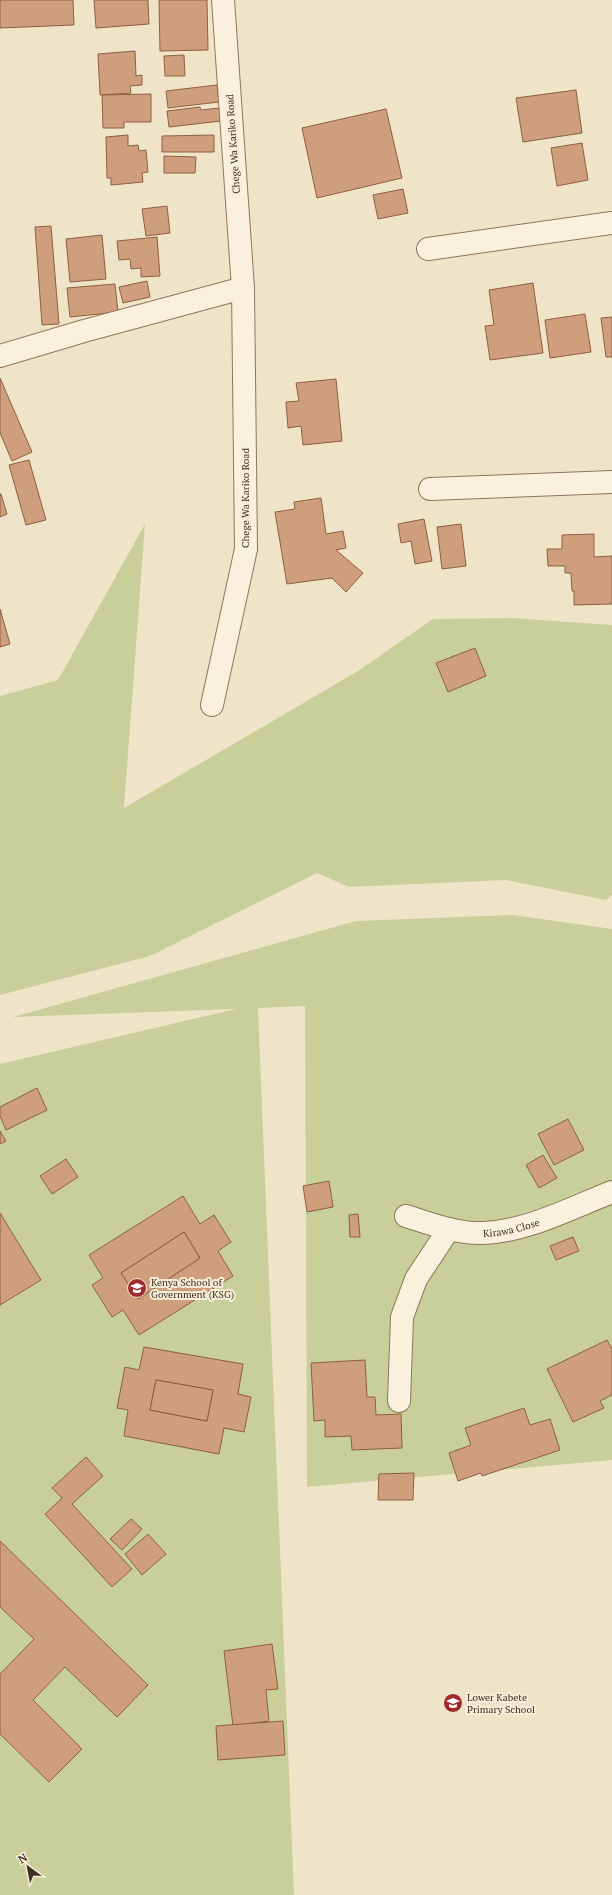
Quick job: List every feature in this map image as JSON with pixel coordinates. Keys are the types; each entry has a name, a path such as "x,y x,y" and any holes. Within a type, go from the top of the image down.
{"street":[{"name":"Chege Wa Kariko Road","path":"212,705 246,549 243,288 222,0"},
{"path":"428,249 612,223"},
{"path":"0,356 84,331 243,288"},
{"path":"430,489 612,482"},
{"name":"Kirawa Close","path":"406,1216 449,1229 484,1233 521,1227 612,1192"},
{"path":"399,1401 402,1317 416,1279 449,1229"}],"green space":[{"path":"145,524 124,808 358,671 433,619 512,618 612,625 612,895 606,900 506,880 349,887 317,873 150,956 0,995 0,696 58,680"},
{"path":"513,915 612,929 612,1460 307,1487 305,1006 258,1008 294,1895 0,1895 0,1064 236,1009 13,1017 356,921"}],"building":[{"path":"0,0 73,0 74,25 0,28"},
{"path":"94,0 148,0 149,24 96,28"},
{"path":"159,0 207,0 208,50 160,51"},
{"path":"135,51 136,76 142,75 142,85 130,86 131,93 100,95 98,54"},
{"path":"184,55 185,76 165,76 164,56"},
{"path":"217,85 219,102 168,108 166,91"},
{"path":"576,90 582,133 523,142 516,98"},
{"path":"151,94 151,122 124,122 124,128 103,128 102,95"},
{"path":"200,107 201,110 219,108 221,121 169,127 167,111"},
{"path":"386,109 402,178 317,198 302,128"},
{"path":"128,135 128,146 138,145 139,151 146,150 148,172 142,173 143,182 111,185 111,178 107,178 106,137"},
{"path":"214,135 214,152 162,152 162,136"},
{"path":"582,143 588,180 557,186 551,148"},
{"path":"164,156 196,157 195,173 164,173"},
{"path":"403,189 408,213 378,219 373,195"},
{"path":"167,206 170,233 146,236 142,209"},
{"path":"51,226 59,324 42,325 35,227"},
{"path":"102,235 106,279 70,282 66,239"},
{"path":"157,237 160,276 141,277 141,268 131,269 130,259 119,260 117,241"},
{"path":"147,281 150,297 123,303 119,287"},
{"path":"533,283 543,353 490,360 485,326 494,325 489,290"},
{"path":"115,284 118,312 70,317 67,288"},
{"path":"585,314 591,352 550,358 545,320"},
{"path":"612,317 612,357 606,357 601,318"},
{"path":"0,378 32,452 12,461 0,433"},
{"path":"336,379 342,441 303,445 301,426 288,428 286,402 299,401 296,383"},
{"path":"29,460 46,520 26,525 9,465"},
{"path":"0,494 7,514 0,517"},
{"path":"321,498 326,534 343,531 346,548 336,550 363,573 346,592 332,578 287,584 275,512 295,509 294,502"},
{"path":"424,519 432,561 415,564 411,541 401,543 398,524"},
{"path":"461,524 466,566 442,569 437,527"},
{"path":"594,534 594,557 612,556 612,604 574,605 574,591 572,591 571,573 565,573 565,566 548,566 547,549 562,549 562,535"},
{"path":"0,609 10,644 0,647"},
{"path":"475,648 486,676 448,692 436,663"},
{"path":"37,1088 47,1110 6,1130 0,1116 0,1107"},
{"path":"568,1119 584,1150 554,1165 538,1134"},
{"path":"0,1131 6,1141 0,1144"},
{"path":"543,1155 557,1178 539,1188 526,1165"},
{"path":"66,1159 78,1177 52,1194 40,1176"},
{"path":"329,1181 333,1207 307,1212 303,1186"},
{"path":"183,1196 200,1224 214,1215 231,1242 218,1251 233,1276 139,1335 123,1310 112,1317 92,1285 103,1278 89,1255","holes":["184,1232 200,1258 138,1299 121,1273"]},
{"path":"0,1213 41,1280 0,1305"},
{"path":"358,1214 360,1237 350,1237 349,1215"},
{"path":"184,1232 200,1258 138,1299 121,1273"},
{"path":"573,1237 579,1251 556,1260 550,1246"},
{"path":"607,1340 612,1349 612,1395 600,1401 604,1408 573,1422 547,1369"},
{"path":"144,1347 243,1364 238,1394 251,1397 244,1432 224,1428 219,1454 124,1436 128,1410 117,1408 125,1367 139,1370","holes":["156,1380 213,1390 207,1421 150,1410"]},
{"path":"365,1360 367,1397 375,1397 376,1415 401,1414 402,1448 352,1450 351,1436 325,1437 325,1420 314,1421 311,1363"},
{"path":"156,1380 213,1390 207,1421 150,1410"},
{"path":"524,1408 530,1425 550,1419 560,1450 482,1476 481,1473 458,1481 449,1453 471,1445 465,1428"},
{"path":"86,1457 103,1476 72,1504 132,1569 112,1587 45,1514 62,1498 52,1488"},
{"path":"414,1473 413,1500 378,1500 379,1474"},
{"path":"131,1519 142,1529 122,1550 110,1539"},
{"path":"148,1534 166,1554 142,1575 125,1554"},
{"path":"0,1541 148,1685 117,1717 65,1667 33,1700 82,1749 49,1782 0,1734 0,1674 34,1639 0,1607"},
{"path":"272,1644 278,1689 266,1690 269,1721 233,1726 224,1651"},
{"path":"283,1721 285,1755 218,1760 216,1726"}],"place":[{"name":"Kenya School of Government (KSG)","path":"137,1288"},
{"name":"Lower Kabete Primary School","path":"453,1703"}]}
